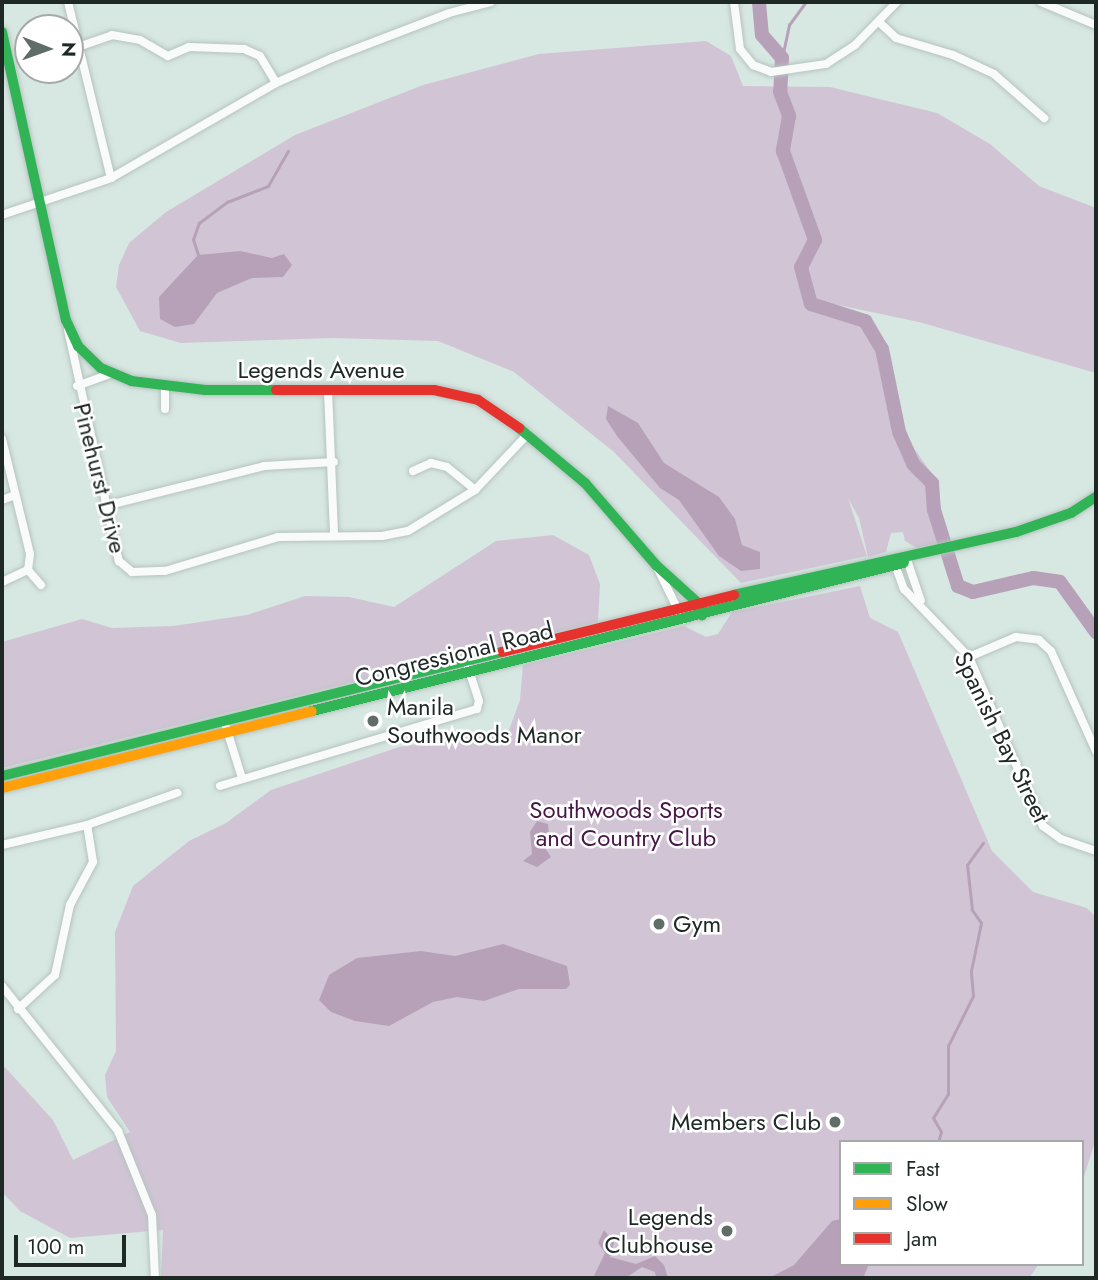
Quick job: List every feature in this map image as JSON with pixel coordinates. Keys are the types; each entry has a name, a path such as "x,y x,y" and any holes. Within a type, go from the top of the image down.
{"main road":[{"name":"Legends Avenue","path":"2,32 66,320 78,346 110,374 165,385 241,393 328,390 463,395 493,408 585,483 656,565 698,603 702,615"},
{"name":"Congressional Road","path":"2,776 224,720 683,620 928,552 1043,524 1095,500"},
{"name":"Congressional Road","path":"2,788 227,733 678,608 894,562"}],"street":[{"path":"446,2 449,13"},
{"path":"2,215 39,206 111,178 276,83 449,13 491,2"},
{"path":"734,2 740,49 753,65 771,72 792,72 826,64 879,22 897,2"},
{"path":"1041,2 1096,25"},
{"path":"879,22 896,38 953,55 993,74 1044,118"},
{"path":"84,45 112,35 140,40 168,56 190,47 244,49 260,56 276,83"},
{"path":"84,71 111,178"},
{"name":"Pinehurst Drive","path":"66,320 77,386 119,561 132,572 165,571 278,537 382,536 408,531 475,490 528,434"},
{"path":"77,386 110,374"},
{"path":"165,385 165,409"},
{"path":"328,390 334,462 334,535"},
{"path":"2,439 30,554 28,570 41,585"},
{"path":"105,506 264,466 334,462"},
{"path":"413,471 431,463 447,467 475,490"},
{"path":"2,500 15,495"},
{"name":"Spanish Bay Street","path":"909,558 922,604"},
{"name":"Spanish Bay Street","path":"894,562 904,589 922,604 969,657 1042,826 1061,839 1096,850"},
{"name":"Legends Avenue","path":"656,565 683,620"},
{"path":"2,582 28,570"},
{"path":"969,657 1016,637 1042,637 1051,651 1096,751"},
{"path":"220,786 477,709 480,701 468,666"},
{"path":"224,720 242,778"},
{"path":"2,845 87,825 177,793"},
{"path":"18,1009 55,975 66,918 93,862 87,825"},
{"path":"2,986 18,1009 88,1090 124,1143 152,1216 155,1278"}],"green space":[{"path":"706,41 731,56 743,86 830,87 937,113 990,144 1039,186 1096,208 1096,373 919,322 819,301 871,316 886,343 906,437 937,481 946,542 917,548 905,541 903,532 891,533 886,552 868,557 859,518 848,498 867,556 741,583 614,452 514,372 438,341 334,338 181,343 140,331 116,287 119,265 129,243 166,212 295,135 423,85 539,54"},
{"path":"553,535 589,555 600,584 598,622 2,768 2,642 82,619 112,628 173,626 247,615 305,596 349,597 394,607 496,541"},
{"name":"Southwoods Sports and Country Club","path":"860,586 870,618 898,632 992,851 1033,892 1087,908 1096,917 1096,1138 1084,1177 1084,1140 839,1140 839,1266 1038,1266 1029,1278 161,1278 163,1230 70,1238 20,1211 2,1192 2,1064 53,1120 73,1160 130,1132 107,1097 105,1075 116,1051 115,932 133,886 189,841 226,823 271,790 399,747 509,730 520,700 523,665 684,626 706,637 718,634 732,612"}],"shaded area":[{"path":"240,251 272,258 284,254 292,265 283,277 252,278 217,293 194,324 175,327 160,319 159,297 198,255"},
{"path":"608,406 638,423 664,463 719,497 735,519 742,545 760,552 760,569 741,571 719,556 679,500 660,488 617,436 606,419"},
{"path":"537,821 548,824 549,836 543,845 551,857 537,867 523,861 532,854 530,832"},
{"path":"503,944 567,966 570,985 566,989 519,989 484,1001 457,997 433,1002 389,1026 355,1021 331,1012 319,1000 329,975 357,958 421,951 455,956"},
{"path":"839,1219 839,1266 868,1266 864,1276 769,1278 794,1265 832,1221"},
{"path":"604,1230 614,1242 610,1257 636,1264 655,1256 664,1265 668,1278 656,1278 655,1272 642,1267 627,1277 593,1278 605,1253 598,1243"}],"waterway":[{"path":"759,2 762,35 782,58 780,92 789,116 783,151 815,240 801,267 811,304 865,321 882,349 899,432 913,464 932,483 934,510 958,586 973,592 1033,578 1060,582 1096,632"},
{"path":"782,58 789,25 806,2"},
{"path":"198,255 193,240 199,223 227,202 268,186 288,151"},
{"path":"939,1140 941,1132 933,1118 948,1094 948,1046 973,996 971,971 981,923 972,910 967,865 983,843"}],"traffic: fast":[{"path":"2,32 66,320 78,346 101,368 131,381 205,390 276,390"},
{"path":"519,428 585,483 656,565 698,603 702,615"},
{"path":"734,595 1016,532 1071,513 1096,497"},
{"path":"312,711 904,563"},
{"path":"2,776 502,652"}],"traffic: slow":[{"path":"2,788 312,711"}],"traffic: jam":[{"path":"276,390 434,390 478,400 519,428"},
{"path":"502,652 734,595"}],"place":[{"name":"Manila Southwoods Manor","path":"373,721"},
{"name":"Gym","path":"659,924"},
{"name":"Members Club","path":"835,1122"},
{"name":"Legends Clubhouse","path":"727,1231"}]}
